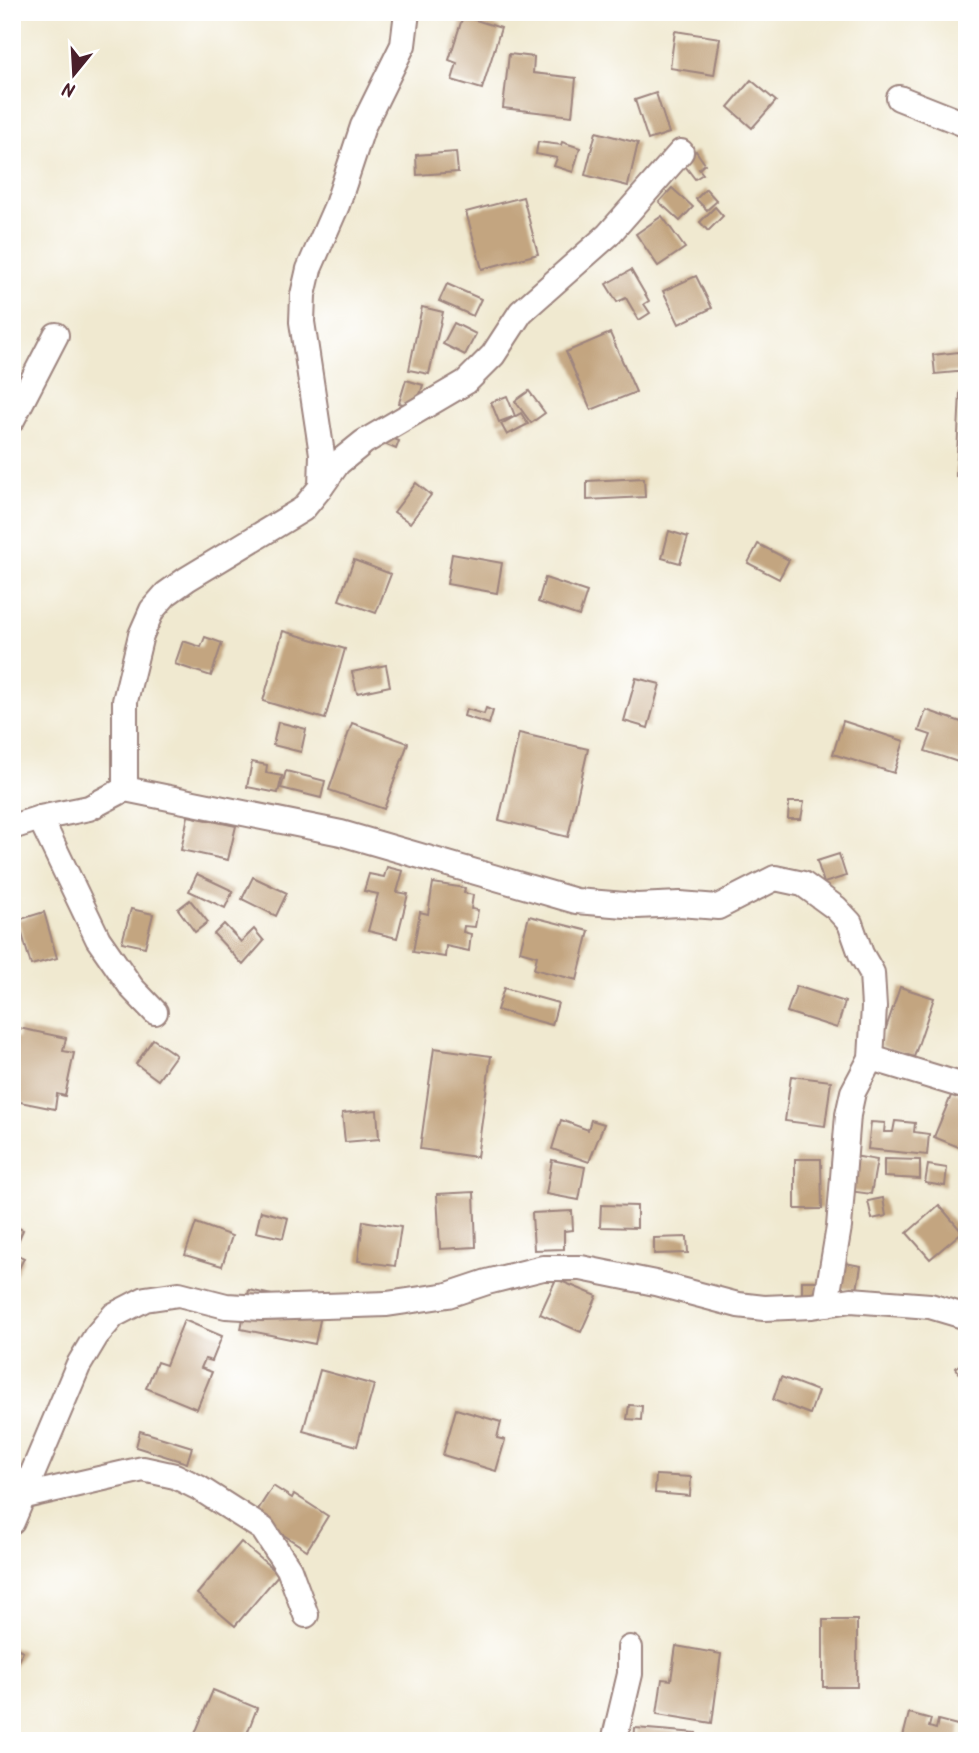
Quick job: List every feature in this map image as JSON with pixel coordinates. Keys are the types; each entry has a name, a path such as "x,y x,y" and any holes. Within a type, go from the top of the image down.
{"street":[{"path":"321,487 322,454 302,322 303,295 309,269 337,205 363,126 402,45 407,12"},
{"path":"899,98 967,125"},
{"path":"125,789 125,701 141,635 152,610 166,594 187,579 303,509 338,463 364,442 466,382 493,355 521,312 608,235 681,152"},
{"path":"12,420 56,335"},
{"path":"12,827 89,808 125,789 341,833 576,901 637,906 680,904 718,907 775,878 803,884 850,923 861,954 872,973 874,1007 871,1059 853,1092 849,1115 839,1227 827,1304"},
{"path":"40,818 98,939 132,988 155,1012"},
{"path":"871,1059 967,1087"},
{"path":"12,1522 78,1366 96,1336 114,1315 145,1298 179,1294 226,1306 262,1308 387,1304 448,1295 543,1268 581,1268 644,1280 738,1305 764,1308 851,1300 896,1302 930,1306 967,1317"},
{"path":"24,1496 143,1469 175,1476 264,1529 289,1569 306,1615"},
{"path":"614,1741 630,1674 630,1648"}],"building":[{"path":"463,16 501,28 482,89 452,80 457,63 449,60"},
{"path":"675,31 720,38 714,75 670,68"},
{"path":"509,54 534,57 533,73 576,78 572,116 503,108"},
{"path":"751,80 776,101 752,128 728,107"},
{"path":"656,93 669,133 648,140 635,100"},
{"path":"596,132 638,143 628,186 585,175"},
{"path":"538,142 561,145 562,142 580,148 573,172 554,166 557,158 536,154"},
{"path":"696,151 705,164 699,169 703,174 695,179 682,162"},
{"path":"456,152 458,172 417,175 416,155"},
{"path":"672,188 693,207 680,221 659,202"},
{"path":"706,189 717,201 707,210 696,199"},
{"path":"523,197 538,254 482,269 466,212"},
{"path":"715,207 723,216 708,231 700,222"},
{"path":"662,216 685,248 658,266 636,234"},
{"path":"631,270 649,301 644,304 650,313 639,320 626,298 617,302 606,284"},
{"path":"696,276 712,308 679,324 663,291"},
{"path":"447,284 481,299 473,316 439,301"},
{"path":"422,307 443,312 429,374 409,370"},
{"path":"454,323 476,334 465,355 443,344"},
{"path":"610,333 636,392 591,410 566,352"},
{"path":"967,351 967,371 935,374 933,355"},
{"path":"406,380 423,385 416,407 399,403"},
{"path":"529,391 545,413 531,423 515,401"},
{"path":"960,392 967,392 967,477 956,476"},
{"path":"507,396 515,416 499,422 491,402"},
{"path":"521,413 528,424 507,435 501,424"},
{"path":"387,436 399,441 396,449 384,444"},
{"path":"644,478 645,497 587,500 587,481"},
{"path":"416,483 431,495 410,523 394,512"},
{"path":"669,531 688,537 680,563 662,558"},
{"path":"758,544 789,560 779,579 748,563"},
{"path":"452,554 502,563 497,593 447,584"},
{"path":"354,560 391,574 376,613 339,600"},
{"path":"545,578 587,592 579,616 538,602"},
{"path":"283,631 345,649 325,719 263,701"},
{"path":"205,637 222,643 211,676 175,664 183,641 201,647"},
{"path":"386,665 390,686 357,693 352,672"},
{"path":"636,678 660,684 648,728 624,721"},
{"path":"486,708 493,711 489,724 464,716 466,709 484,714"},
{"path":"926,710 967,724 967,765 925,751 931,735 919,731"},
{"path":"843,721 904,741 894,773 833,754"},
{"path":"278,722 306,729 301,752 273,745"},
{"path":"352,723 408,743 384,809 329,790"},
{"path":"519,733 588,749 568,837 499,820"},
{"path":"252,762 267,765 266,773 282,776 278,793 247,787"},
{"path":"286,771 325,781 321,798 281,788"},
{"path":"789,802 804,802 801,819 788,819"},
{"path":"188,816 236,826 228,860 181,850"},
{"path":"839,854 846,876 824,883 817,861"},
{"path":"387,867 403,871 397,892 408,894 397,938 368,931 378,894 364,891 369,874 384,877"},
{"path":"197,874 233,891 225,908 189,891"},
{"path":"253,877 287,893 276,916 242,899"},
{"path":"433,883 465,888 464,893 473,895 471,909 478,910 475,927 464,926 463,932 471,934 469,951 446,946 445,957 413,952 420,912 428,914"},
{"path":"190,900 208,922 195,932 178,909"},
{"path":"131,909 153,914 145,947 122,942"},
{"path":"44,912 57,958 31,965 18,920"},
{"path":"529,916 589,931 577,980 534,969 537,956 520,951"},
{"path":"224,924 241,942 254,929 264,941 243,965 214,934"},
{"path":"796,986 845,1002 837,1028 787,1012"},
{"path":"900,987 934,998 914,1057 880,1046"},
{"path":"504,988 558,1003 552,1025 497,1010"},
{"path":"19,1028 66,1038 63,1051 74,1053 65,1096 57,1094 55,1109 15,1101 18,1089 12,1088 12,1037 18,1038"},
{"path":"153,1039 176,1055 158,1080 136,1064"},
{"path":"434,1048 491,1056 477,1157 420,1149"},
{"path":"791,1076 831,1081 825,1126 785,1121"},
{"path":"953,1091 967,1096 967,1132 961,1148 934,1137"},
{"path":"377,1110 379,1139 345,1142 342,1113"},
{"path":"561,1120 588,1130 591,1120 604,1124 589,1162 552,1149"},
{"path":"895,1121 915,1123 914,1132 929,1134 927,1155 868,1149 871,1122 885,1123 884,1132 893,1132"},
{"path":"854,1156 877,1160 871,1194 849,1191"},
{"path":"795,1159 821,1159 822,1209 795,1209"},
{"path":"884,1159 920,1160 920,1179 884,1177"},
{"path":"552,1160 585,1167 579,1200 546,1194"},
{"path":"928,1165 947,1168 945,1186 925,1183"},
{"path":"474,1192 476,1247 440,1249 437,1194"},
{"path":"883,1198 886,1216 872,1219 868,1201"},
{"path":"601,1205 637,1206 637,1228 600,1227"},
{"path":"939,1205 962,1232 930,1259 907,1233"},
{"path":"261,1211 288,1218 283,1238 256,1232"},
{"path":"572,1211 573,1230 564,1231 564,1249 534,1250 532,1213"},
{"path":"363,1221 401,1227 395,1266 358,1261"},
{"path":"196,1223 232,1236 222,1266 185,1255"},
{"path":"12,1225 23,1230 13,1253 24,1258 12,1283"},
{"path":"687,1237 688,1253 654,1254 654,1238"},
{"path":"845,1263 861,1266 857,1290 841,1288"},
{"path":"556,1279 597,1296 581,1332 540,1314"},
{"path":"802,1281 819,1281 818,1302 802,1301"},
{"path":"249,1290 323,1306 315,1344 241,1329"},
{"path":"184,1320 222,1336 212,1361 205,1359 201,1368 212,1372 197,1409 146,1388 157,1362 166,1365"},
{"path":"967,1357 967,1385 956,1368"},
{"path":"320,1370 374,1385 357,1446 303,1431"},
{"path":"781,1377 818,1391 810,1414 773,1400"},
{"path":"629,1405 642,1406 641,1420 627,1419"},
{"path":"456,1409 501,1422 497,1438 505,1440 496,1471 443,1455"},
{"path":"140,1431 192,1447 187,1463 136,1447"},
{"path":"656,1475 691,1477 690,1496 655,1493"},
{"path":"273,1486 292,1498 294,1494 328,1516 307,1550 254,1516"},
{"path":"241,1542 279,1574 235,1626 197,1594"},
{"path":"823,1620 857,1620 857,1687 823,1687"},
{"path":"12,1646 23,1651 12,1672"},
{"path":"676,1646 721,1654 712,1723 657,1714 662,1679 671,1680"},
{"path":"213,1690 257,1708 244,1741 192,1741"},
{"path":"909,1713 931,1719 929,1727 936,1729 938,1720 961,1726 957,1741 902,1741"},
{"path":"635,1728 696,1733 695,1741 634,1741"}]}
